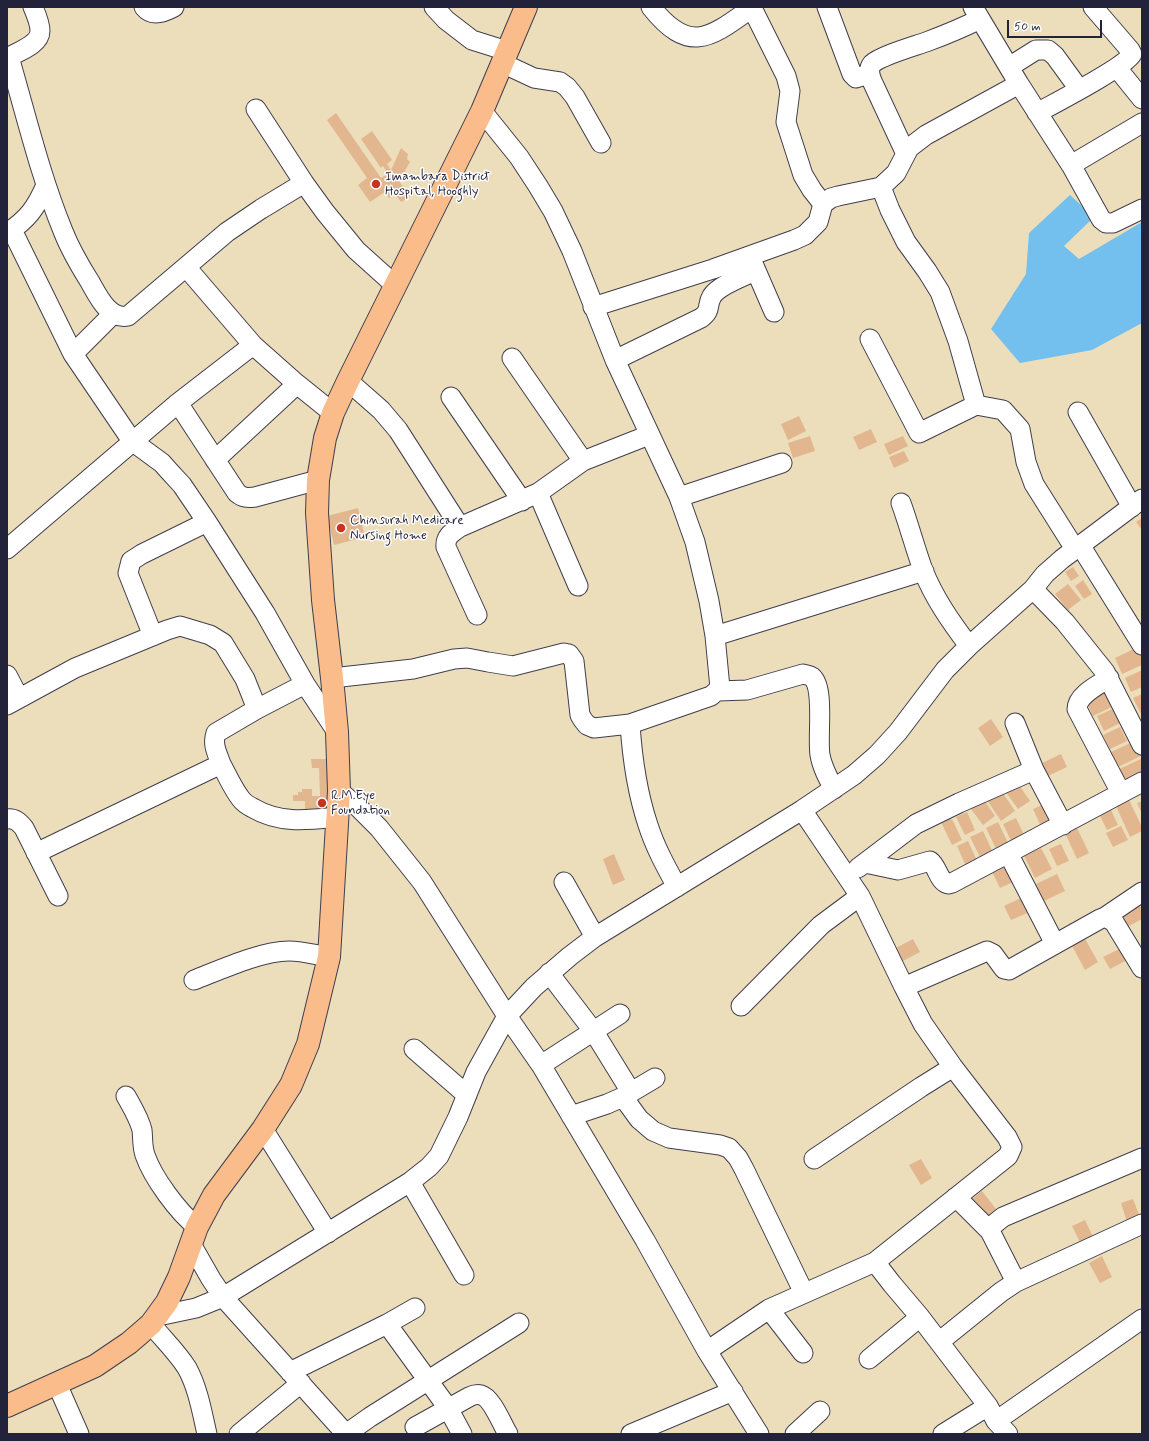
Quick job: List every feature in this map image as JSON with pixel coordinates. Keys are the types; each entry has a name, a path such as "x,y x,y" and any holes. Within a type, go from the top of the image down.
{"main road":[{"path":"8,1402 57,1384 95,1366 113,1355 155,1320 167,1302 179,1277 194,1236 214,1195 263,1129 291,1085 308,1044 329,958 339,791 337,732 322,600 317,513 318,480 325,438 333,413 348,381 482,110 526,7"}],"street":[{"path":"33,7 40,32 39,37 36,42 8,57 46,185 64,232 77,260 98,296 107,308 114,314 122,317 128,316 227,232 304,183"},
{"path":"144,7 150,12 155,13 174,7"},
{"path":"434,7 446,20 472,40 505,57 534,78 560,82 567,87 575,97 601,143"},
{"path":"651,7 662,21 676,31 695,38 706,36 723,29 753,8 786,76 790,91 786,122 803,175 823,204"},
{"path":"828,7 852,74 856,78 869,74"},
{"path":"1038,113 1117,68 1129,59 1132,54 1093,7"},
{"path":"906,154 869,74 872,64 893,54 956,30 976,13 1071,165 1097,213 1106,223 1113,223 1142,209"},
{"path":"1009,67 1036,50 1048,50 1055,56 1079,89"},
{"path":"1117,68 1142,99"},
{"path":"615,360 701,318 708,311 712,295 719,289 752,263 806,235 818,222 823,204 831,198 881,187 896,173 906,154 915,142 1019,84"},
{"path":"256,109 304,183 325,212 356,250 396,286"},
{"path":"482,110 519,157 553,211 572,250 615,360 679,497 695,542 702,571 715,636 720,688 718,691"},
{"path":"1071,165 1142,124"},
{"path":"46,185 34,209 26,220 10,231 73,354 132,441 170,472 182,485 208,522 265,613 305,684 337,732"},
{"path":"881,187 902,236 928,272 940,292 958,341 976,405"},
{"path":"593,307 752,263"},
{"path":"752,263 774,312"},
{"path":"186,267 253,345 297,384 333,413"},
{"path":"73,354 114,314"},
{"path":"870,339 919,433 976,405 1003,410 1020,429 1029,474 1034,484 1078,547 1142,645"},
{"path":"7,549 132,441 253,345"},
{"path":"512,358 583,461"},
{"path":"348,381 381,410 398,430 460,527"},
{"path":"215,460 297,384"},
{"path":"451,397 530,497 578,586"},
{"path":"178,403 237,493 241,496 248,498 318,480"},
{"path":"207,1434 195,1385 187,1369 155,1320 196,1308 223,1297 410,1182 429,1167 439,1156 447,1141 476,1072 507,1016 534,987 549,973 596,937 802,810 854,775 877,755 910,718 945,670 969,646 1033,589 1045,574 1078,547 1137,503 1078,412"},
{"path":"478,615 446,548 445,542 447,537 460,527 530,497 583,461 649,435"},
{"path":"679,497 782,463"},
{"path":"901,503 924,572 951,623 969,646"},
{"path":"153,636 128,574 129,566 136,557 208,522"},
{"path":"715,636 924,572"},
{"path":"1033,589 1065,622 1092,654 1109,678 1142,745"},
{"path":"7,674 13,701 76,668 180,626 210,635 223,643 245,679 257,709"},
{"path":"332,678 407,670 454,659 467,658 513,666 564,653 569,654 574,661 580,715 587,725 594,728 630,724 711,696 718,691 747,690 803,674 812,677 815,680 820,694 820,755 824,770 834,788"},
{"path":"1109,678 1083,696 1079,701 1078,709 1121,793"},
{"path":"305,684 257,709 216,734 214,746 221,764 241,799 248,806 259,812 283,820 306,820 338,817"},
{"path":"630,724 631,747 647,824 658,852 677,887"},
{"path":"1015,724 1034,770 1063,825"},
{"path":"36,853 221,764"},
{"path":"847,876 916,824 1034,770"},
{"path":"865,863 898,870 930,861 934,864 943,882 948,884 1063,825 1142,782"},
{"path":"339,791 379,828 422,882 507,1016 541,1065 645,1240 707,1351 759,1434"},
{"path":"707,1351 769,1309 875,1262 1008,1156 1012,1147 1008,1137 954,1068 923,1024 860,896 802,810"},
{"path":"7,819 14,819 21,824 58,896"},
{"path":"1008,853 1055,944"},
{"path":"564,882 596,937"},
{"path":"904,987 987,951 993,954 1004,969 1009,970 1100,919 1106,918 1142,892"},
{"path":"741,1006 821,925 860,896"},
{"path":"1106,918 1110,919 1117,927 1142,968"},
{"path":"194,980 273,952 302,952 329,958"},
{"path":"549,973 594,1032 639,1119 653,1131 669,1138 720,1145 729,1148 738,1158 804,1293"},
{"path":"541,1065 620,1014"},
{"path":"414,1049 467,1095"},
{"path":"814,1158 921,1087 954,1068"},
{"path":"571,1116 607,1104 655,1078"},
{"path":"126,1096 139,1121 146,1156 155,1174 179,1210 188,1220 211,1279 223,1297 346,1434 370,1416 519,1323"},
{"path":"263,1129 328,1233"},
{"path":"990,1231 993,1225 1003,1217 1142,1158"},
{"path":"410,1182 464,1275"},
{"path":"956,1197 990,1231 1016,1282"},
{"path":"939,1342 1001,1292 1016,1282 1142,1224"},
{"path":"875,1262 920,1317 997,1420"},
{"path":"243,1433 296,1378 415,1308"},
{"path":"769,1309 803,1354"},
{"path":"869,1359 920,1317"},
{"path":"943,1434 997,1420 1142,1319"},
{"path":"387,1324 448,1408 462,1434"},
{"path":"57,1384 79,1434"},
{"path":"631,1434 655,1430 733,1391"},
{"path":"415,1427 476,1394 481,1395 491,1403 508,1434"},
{"path":"795,1434 820,1412"}],"water":[{"path":"1070,195 1094,217 1064,246 1079,259 1142,222 1142,323 1092,350 1020,363 991,329 1026,274 1029,233"}],"building":[{"path":"336,113 381,178 388,174 383,166 381,168 361,139 372,131 392,160 387,164 391,170 401,148 408,154 407,159 410,162 399,181 410,197 401,202 395,194 389,198 385,192 370,202 358,185 367,178 327,120"},
{"path":"799,416 806,431 788,440 781,424"},
{"path":"871,429 877,442 859,450 853,437"},
{"path":"810,436 815,451 793,458 788,443"},
{"path":"903,436 908,446 889,455 884,444"},
{"path":"904,451 909,461 894,468 889,457"},
{"path":"358,508 365,537 334,545 327,516"},
{"path":"1142,518 1142,530 1136,522"},
{"path":"1073,567 1079,576 1071,581 1065,572"},
{"path":"1083,580 1092,594 1084,599 1075,586"},
{"path":"1068,584 1081,600 1068,610 1055,594"},
{"path":"1138,647 1142,657 1142,665 1122,674 1115,658"},
{"path":"1142,670 1142,687 1131,692 1125,678"},
{"path":"1110,687 1118,704 1093,716 1085,699"},
{"path":"1142,694 1142,714 1141,714 1133,698"},
{"path":"1119,706 1126,720 1104,731 1097,716"},
{"path":"991,719 1003,737 990,746 978,728"},
{"path":"1120,727 1127,741 1110,749 1103,735"},
{"path":"1135,741 1141,756 1118,767 1111,752"},
{"path":"1061,754 1067,767 1046,777 1040,764"},
{"path":"311,759 329,759 330,809 305,809 305,801 293,801 293,795 298,795 298,792 302,792 302,789 312,789 312,796 320,796 319,768 312,768"},
{"path":"1141,759 1142,779 1126,787 1117,770"},
{"path":"1017,782 1030,801 1018,809 1005,791"},
{"path":"1001,790 1015,811 1001,821 987,800"},
{"path":"984,800 995,816 983,825 971,809"},
{"path":"1129,800 1142,827 1142,831 1130,837 1116,806"},
{"path":"1142,801 1142,814 1137,803"},
{"path":"1044,804 1054,826 1043,831 1033,809"},
{"path":"1111,810 1118,825 1107,830 1100,816"},
{"path":"967,812 975,830 965,835 956,817"},
{"path":"950,817 962,840 952,845 940,820"},
{"path":"1016,818 1027,841 1014,847 1003,824"},
{"path":"998,822 1011,849 999,855 986,828"},
{"path":"1121,826 1128,840 1113,847 1106,833"},
{"path":"1077,828 1089,853 1077,859 1065,833"},
{"path":"983,831 996,859 984,865 970,837"},
{"path":"968,841 980,867 969,873 957,846"},
{"path":"1061,844 1069,861 1057,866 1049,849"},
{"path":"1041,848 1052,869 1035,878 1024,856"},
{"path":"614,854 625,880 613,885 603,859"},
{"path":"1007,859 1017,880 1000,888 990,868"},
{"path":"1057,874 1065,891 1044,901 1036,884"},
{"path":"1023,897 1030,912 1011,920 1004,906"},
{"path":"1138,902 1142,910 1142,919 1127,927 1119,913"},
{"path":"1084,937 1098,962 1085,970 1071,944"},
{"path":"913,939 920,952 901,962 894,949"},
{"path":"1125,946 1131,958 1110,969 1103,957"},
{"path":"921,1159 932,1178 921,1185 909,1165"},
{"path":"982,1191 996,1209 986,1217 972,1199"},
{"path":"1133,1199 1141,1220 1128,1225 1121,1203"},
{"path":"1085,1220 1096,1243 1083,1248 1072,1226"},
{"path":"1102,1256 1112,1277 1100,1283 1089,1263"}],"place":[{"name":"Imambara District Hospital, Hooghly","path":"376,184"},
{"name":"Chinsurah Medicare Nursing Home","path":"341,528"},
{"name":"R.M.Eye Foundation","path":"322,803"}]}
